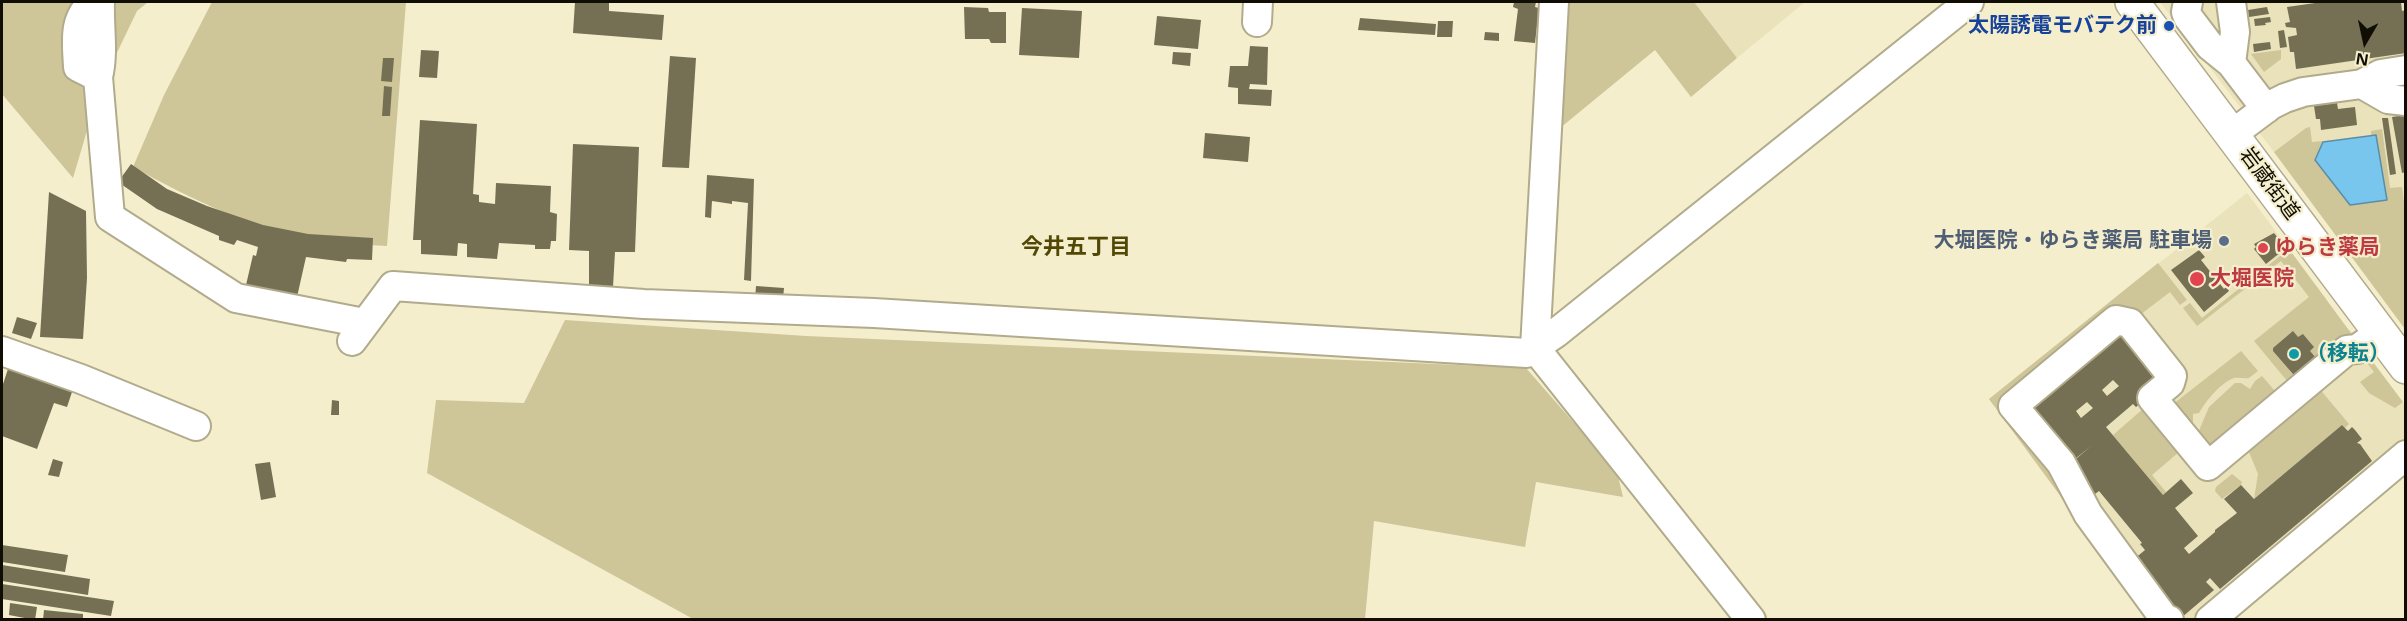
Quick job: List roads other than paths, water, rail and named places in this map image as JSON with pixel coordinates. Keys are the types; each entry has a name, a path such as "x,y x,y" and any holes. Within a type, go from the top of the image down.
{"main road":[{"name":"岩蔵街道","path":"2132,2 2406,367"}],"street":[{"path":"94,2 79,17 78,68 98,77"},
{"path":"100,2 102,57 98,77 110,217 236,298 358,332 390,293 393,286 644,304 874,313 1527,353 1969,2"},
{"path":"1554,2 1535,348 1751,620"},
{"path":"2188,2 2186,12 2188,17 2210,46 2231,63 2266,109"},
{"path":"2231,2 2235,32 2231,63"},
{"path":"2231,135 2266,109 2294,94 2362,84 2381,74 2406,70"},
{"path":"2362,84 2388,99 2406,101"},
{"path":"2169,620 2164,618 2088,514 2061,463 2013,406 2116,320 2130,323 2172,376 2170,383 2152,398 2208,466 2347,350 2357,350 2380,333"},
{"path":"2,351 196,426"},
{"path":"2210,620 2406,455"}],"water":[{"path":"2376,135 2387,200 2350,205 2315,160 2323,142"}],"place":[{"name":"太陽誘電モバテク前","path":"2169,26"},
{"name":"大堀医院・ゆらき薬局 駐車場","path":"2224,241"},
{"name":"ゆらき薬局","path":"2263,248"},
{"name":"大堀医院","path":"2197,279"},
{"name":"（移転）","path":"2294,354"}],"district":[{"name":"今井五丁目","path":"1076,248"}]}
